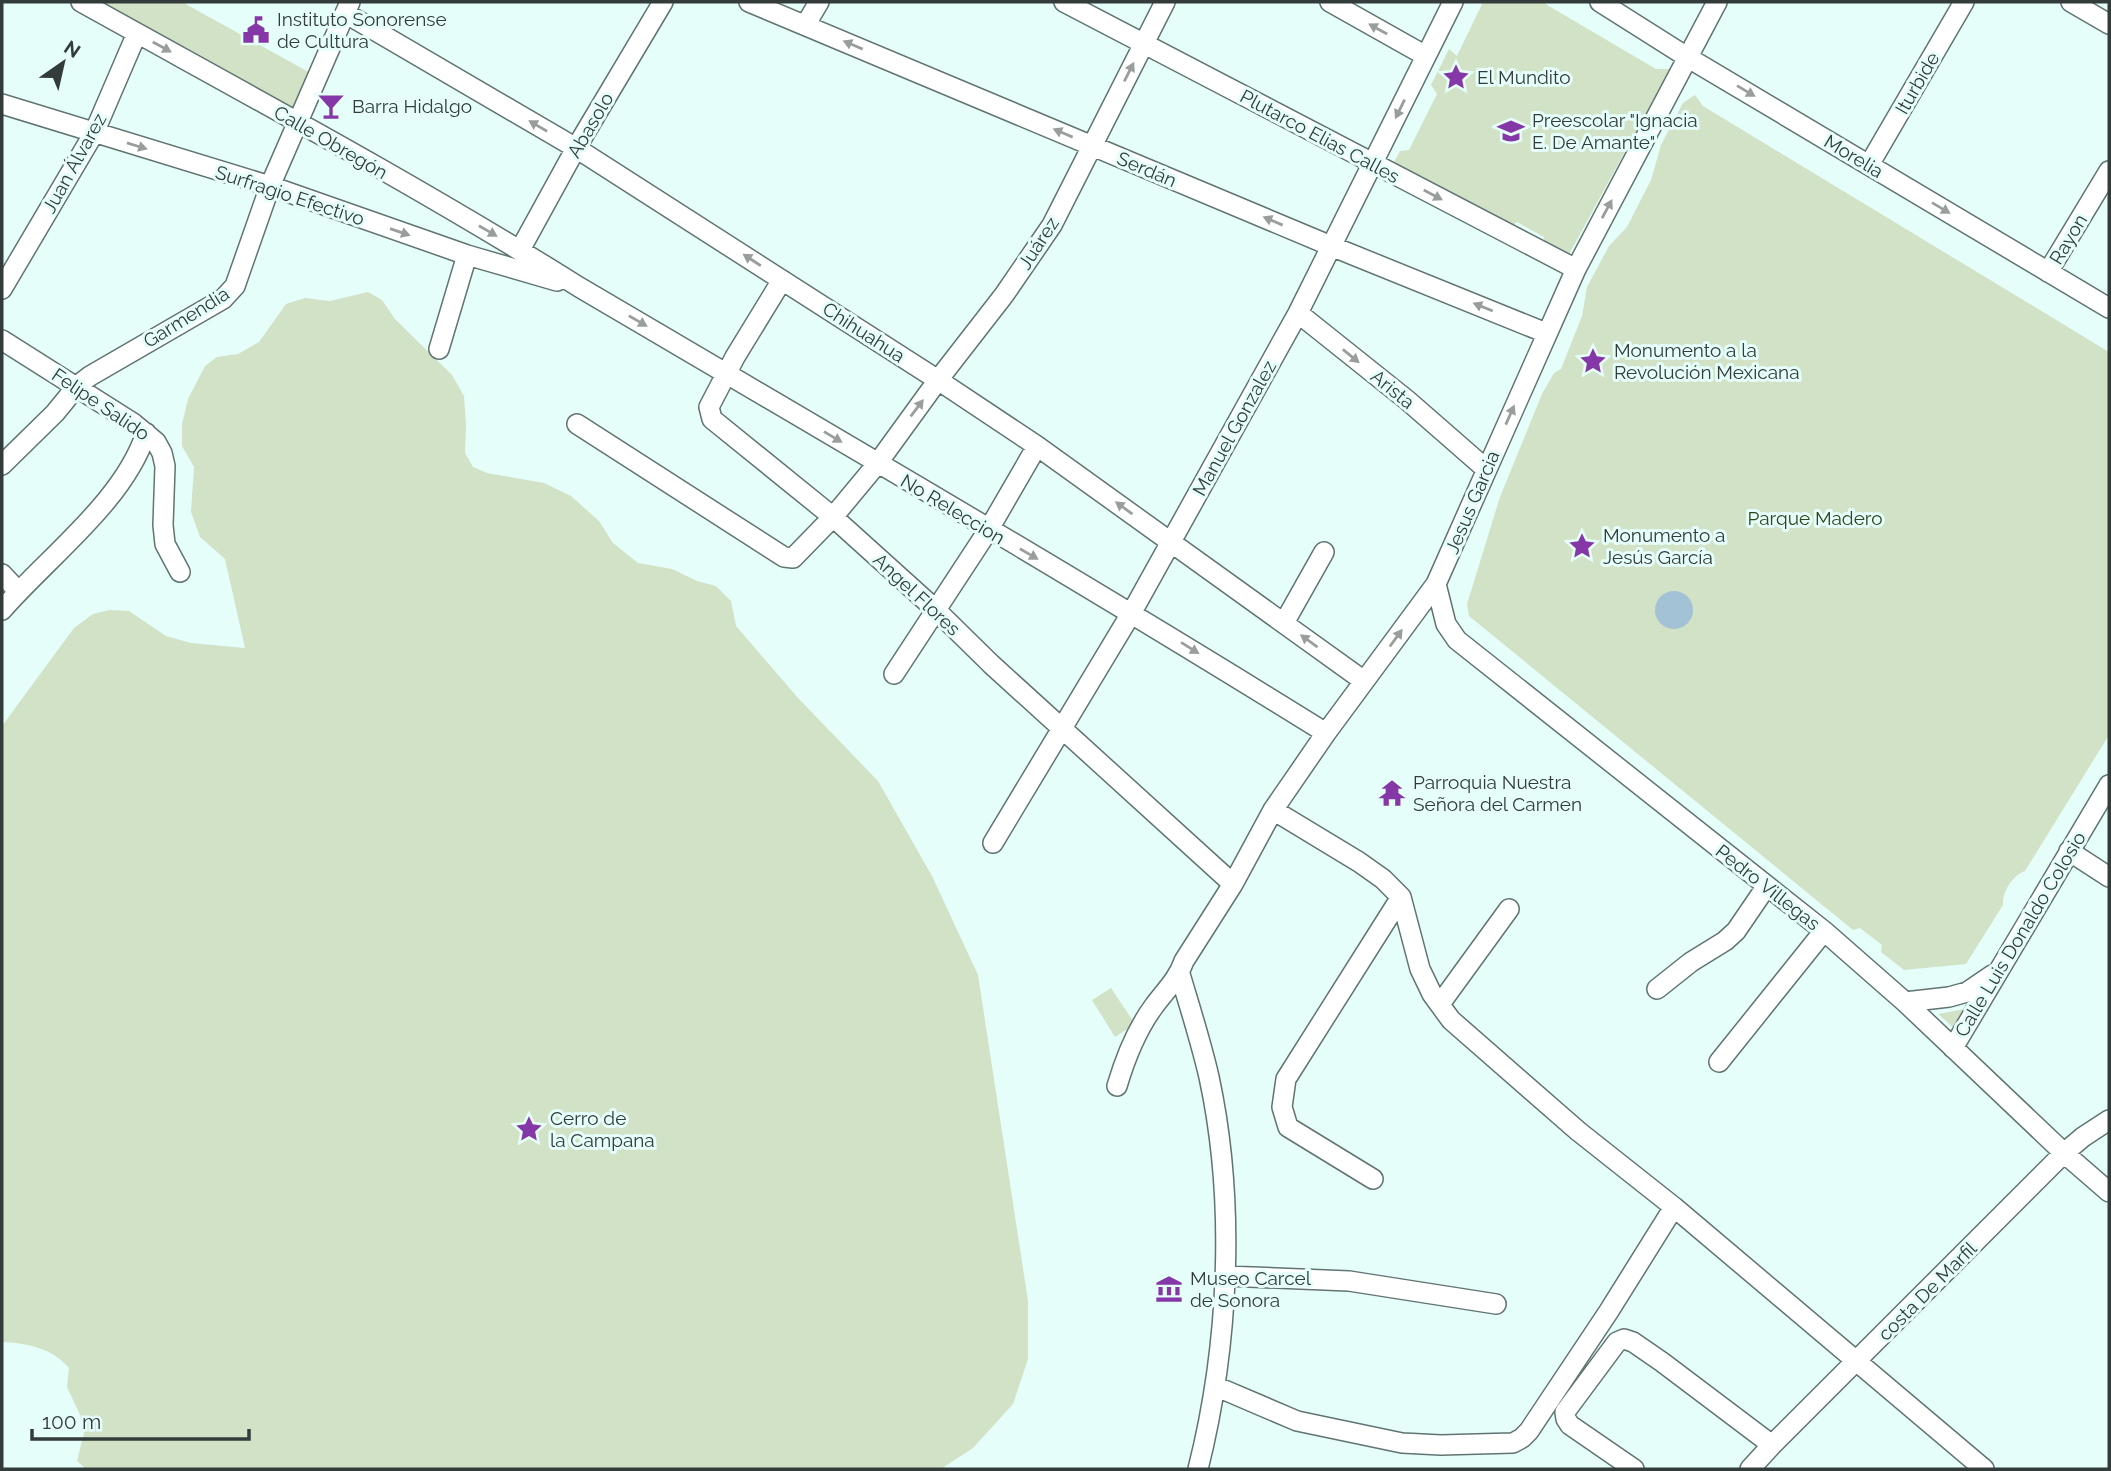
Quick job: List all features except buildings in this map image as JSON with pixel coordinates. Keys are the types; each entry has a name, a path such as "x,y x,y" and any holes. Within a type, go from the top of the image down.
{"street":[{"name":"Calle Obregón","path":"81,2 299,123 520,250 579,287"},
{"name":"Abasolo","path":"520,250 576,148 663,2"},
{"name":"Serdán","path":"749,2 1331,246 1546,333"},
{"path":"806,24 819,2"},
{"name":"Plutarco Elias Calles","path":"1064,2 1576,269"},
{"name":"Juárez","path":"577,424 789,559 793,558 833,517 877,464 1004,295 1052,225 1165,2"},
{"path":"1330,2 1426,55"},
{"name":"Manuel Gonzalez","path":"993,843 1132,612 1298,313 1453,2"},
{"name":"Morelia","path":"1600,2 1687,57 2109,308"},
{"name":"Jesus Garcia","path":"1117,1086 1141,1029 1153,1008 1180,974 1184,961 1233,884 1273,810 1436,584 1576,269 1717,2"},
{"name":"Iturbide","path":"1869,165 1964,2"},
{"path":"2071,2 2109,23"},
{"name":"Chihuahua","path":"348,7 576,148 938,380 1037,446 1364,681"},
{"name":"Garmendia","path":"2,465 55,413 77,386 101,368 223,299 229,293 239,275 270,186 348,7"},
{"name":"Juan Álvarez","path":"2,289 94,133 137,33"},
{"name":"Surfragio Efectivo","path":"2,104 270,186 467,255 579,287"},
{"name":"Rayon","path":"2048,272 2109,171"},
{"path":"439,349 467,255"},
{"name":"Angel Flores","path":"782,280 726,373 709,407 712,419 833,517 1233,884"},
{"name":"No Releccion","path":"579,287 1132,612 1326,733"},
{"name":"Arista","path":"1298,313 1407,400 1486,469"},
{"name":"Felipe Salido","path":"2,340 77,386 156,442 165,466 165,544 180,572"},
{"path":"2,610 111,494 134,462 146,433"},
{"path":"894,674 989,529 1037,446"},
{"path":"1284,623 1324,552"},
{"path":"2,574 18,592"},
{"name":"Pedro Villegas","path":"1436,584 1446,624 1457,640 1824,932 1905,1002 2064,1153 2109,1192"},
{"name":"Calle Luis Donaldo Colosio","path":"1953,1048 2109,785"},
{"path":"1273,810 1359,862 1383,879 1401,897 1420,969 1432,994 1451,1020 1578,1131 1674,1207 1984,1469"},
{"path":"2069,851 2109,877"},
{"path":"1657,989 1736,931 1766,887"},
{"path":"1373,1179 1287,1127 1282,1107 1286,1079 1401,897"},
{"path":"1440,1004 1508,909"},
{"path":"1719,1062 1824,932"},
{"path":"1905,1002 1967,992 1999,971"},
{"path":"1180,974 1210,1087 1226,1225 1226,1276 1215,1386 1198,1469"},
{"name":"costa De Marfil","path":"1750,1469 2064,1153 2109,1119"},
{"path":"1215,1386 1297,1421 1380,1439 1441,1445 1513,1443 1530,1430 1674,1207"},
{"path":"1226,1276 1349,1281 1496,1304"},
{"path":"1624,1467 1570,1425 1565,1412 1617,1342 1624,1339 1662,1362 1772,1445"}],"green space":[{"path":"100,2 182,2 314,75 295,110"},
{"path":"1483,2 1542,2 1656,69 1670,69 1567,258 1544,247 1544,237 1517,222 1508,229 1423,182 1394,162 1400,151 1409,150 1437,94 1431,85 1449,49 1457,56"},
{"name":"Parque Madero","path":"1695,95 1703,106 2109,352 2109,735 2025,871 2016,876 2009,885 2003,905 1966,964 1904,970 1881,952 1882,945 1860,928 1853,930 1469,616 1467,604 1500,497 1542,394 1554,373 1561,369 1582,316 1587,287 1609,246 1627,227 1651,180 1661,145 1683,103"},
{"name":"Cerro de la Campana","path":"368,292 382,300 395,319 452,375 464,396 465,453 473,467 487,473 544,483 571,496 599,521 613,543 638,563 672,569 697,581 716,586 731,601 736,626 799,699 878,781 932,876 978,975 1028,1301 1028,1359 1013,1404 973,1448 941,1469 86,1469 77,1461 84,1433 80,1415 67,1387 69,1368 47,1351 2,1342 2,726 74,628 93,614 109,610 129,611 166,636 191,643 245,648 225,559 200,537 191,512 194,467 182,446 182,424 188,399 205,366 217,357 238,354 259,342 286,304 305,298 330,301"},
{"path":"1111,988 1135,1024 1115,1037 1092,1000"},
{"path":"1970,1008 1956,1030 1938,1014"}],"water":[{"path":"1674,591 1688,596 1693,610 1688,624 1674,629 1660,624 1655,610 1660,596"}],"place":[{"name":"Instituto Sonorense de Cultura","path":"256,30"},
{"name":"El Mundito","path":"1456,77"},
{"name":"Barra Hidalgo","path":"331,106"},
{"name":"Preescolar \"Ignacia E. De Amante\"","path":"1511,131"},
{"name":"Monumento a la Revolución Mexicana","path":"1593,361"},
{"name":"Monumento a Jesús García","path":"1582,546"},
{"name":"Parroquia Nuestra Señora del Carmen","path":"1392,793"},
{"name":"Cerro de la Campana","path":"529,1129"},
{"name":"Museo Carcel de Sonora","path":"1169,1289"}]}
